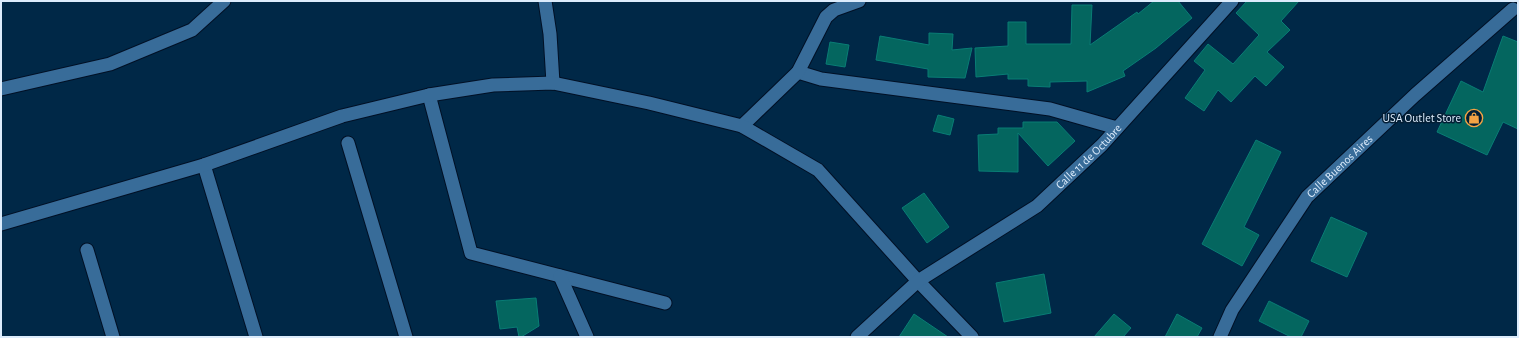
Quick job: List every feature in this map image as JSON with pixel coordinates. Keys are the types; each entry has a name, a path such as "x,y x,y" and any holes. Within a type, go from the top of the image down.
{"street":[{"path":"1,90 110,64 192,30 224,1"},
{"path":"545,1 550,34 553,83"},
{"path":"742,126 798,72 826,17 834,10 859,1"},
{"name":"Calle 11 de Octubre","path":"856,337 918,281 1037,206 1102,145 1232,1"},
{"name":"Calle Buenos Aires","path":"1220,337 1232,310 1307,197 1415,95 1513,9"},
{"path":"798,72 821,79 1050,109 1117,128"},
{"path":"1,224 204,165 342,116 429,94 493,85 553,83 649,103 742,126 818,170 918,281 972,337"},
{"path":"429,94 471,253 665,303"},
{"path":"348,143 406,337"},
{"path":"204,165 256,337"},
{"path":"87,250 113,337"},
{"path":"560,276 587,337"}],"building":[{"path":"1154,1 1178,1 1192,18 1156,48 1123,71 1125,76 1087,92 1087,81 1050,82 1050,87 1028,86 1028,79 1008,79 1008,74 976,77 975,48 1008,46 1008,22 1026,22 1026,44 1071,44 1072,5 1092,5 1090,45 1137,12 1138,14"},
{"path":"1247,1 1299,1 1281,21 1290,30 1267,52 1284,67 1266,86 1255,76 1231,102 1218,90 1204,111 1185,98 1205,70 1194,61 1208,44 1233,64 1259,35 1236,13"},
{"path":"929,33 953,34 952,50 972,48 965,78 928,77 928,69 876,60 880,36 929,45"},
{"name":"USA Outlet Store","path":"1503,36 1518,42 1518,129 1503,122 1487,155 1437,132 1461,81 1483,92"},
{"path":"830,42 849,45 845,67 826,64"},
{"path":"938,115 954,119 950,135 933,131"},
{"path":"1023,122 1057,122 1075,141 1048,166 1018,133 1018,172 979,171 978,135 998,134 998,128 1023,128"},
{"path":"1256,140 1281,152 1244,227 1259,235 1242,266 1202,244"},
{"path":"924,193 949,227 927,243 902,208"},
{"path":"1331,217 1367,233 1347,277 1311,261"},
{"path":"1044,274 1051,313 1004,322 996,283"},
{"path":"536,298 539,326 521,337 519,337 517,327 500,329 496,301"},
{"path":"1269,301 1309,321 1301,337 1291,337 1259,321"},
{"path":"914,314 948,337 899,337"},
{"path":"1114,314 1131,328 1123,337 1094,337"},
{"path":"1177,314 1202,328 1197,337 1165,337"}],"place":[{"name":"USA Outlet Store","path":"1474,118"}]}
